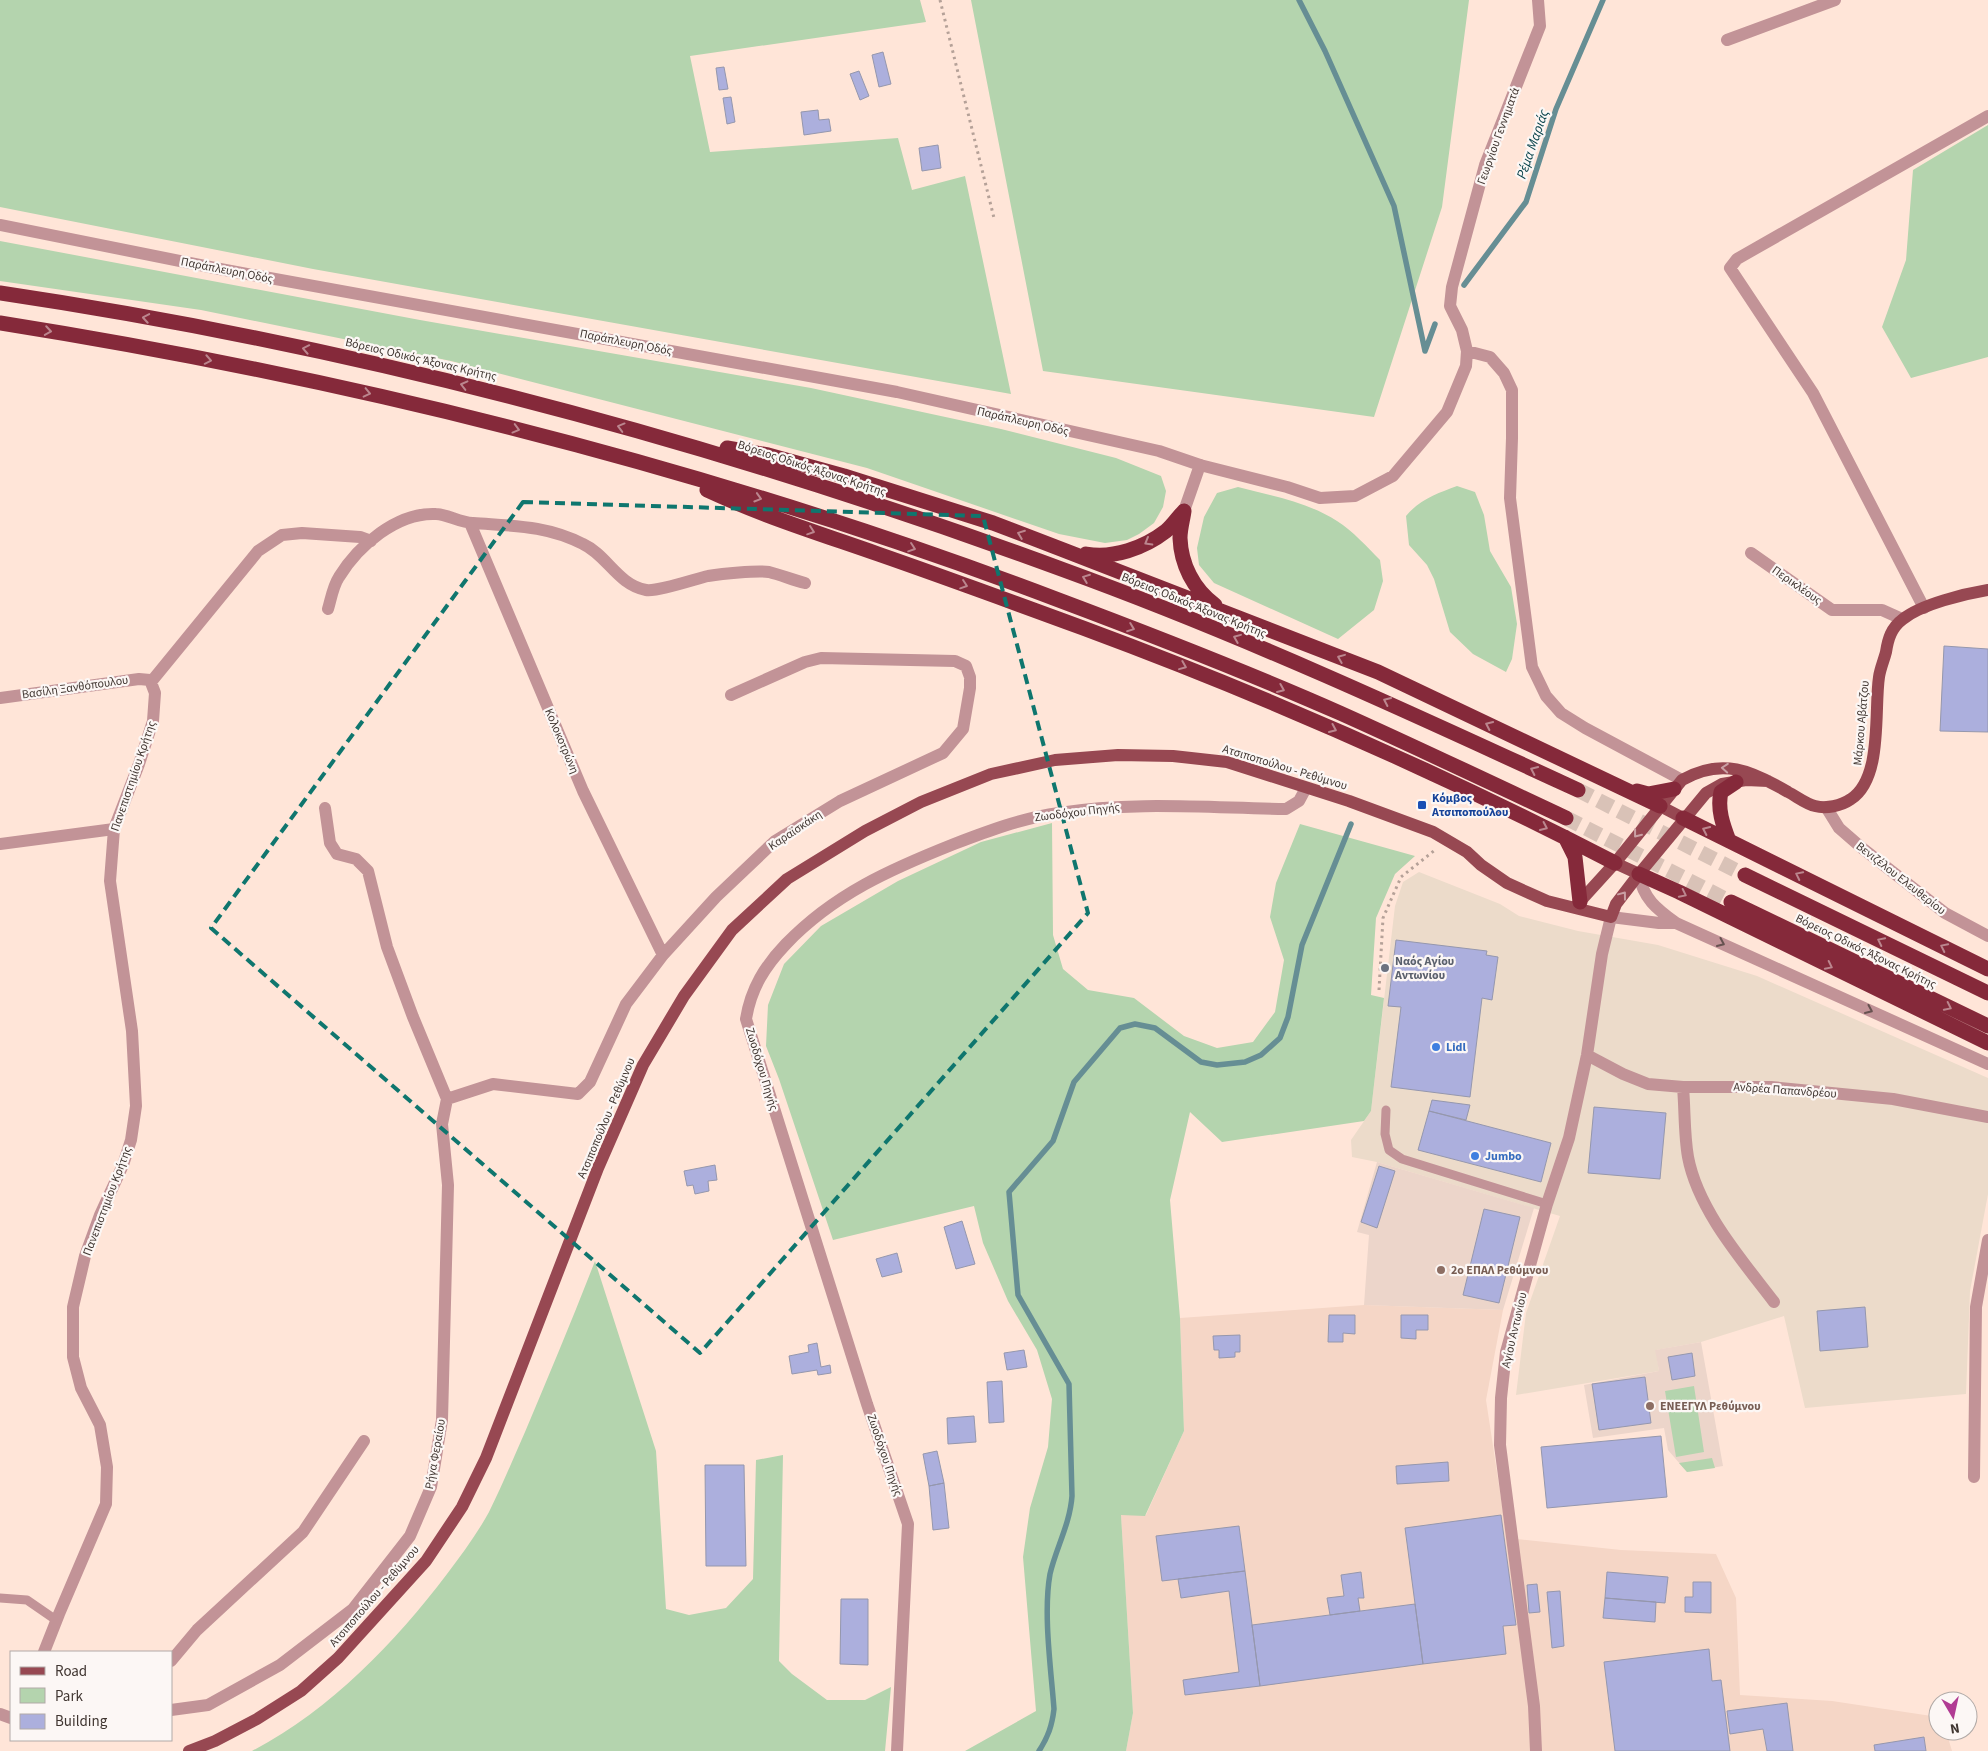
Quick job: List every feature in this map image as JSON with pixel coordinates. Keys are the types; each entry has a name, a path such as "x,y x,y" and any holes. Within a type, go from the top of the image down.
{"highway":[{"name":"Βόρειος Οδικός Άξονας Κρήτης","path":"0,293 206,329 344,356 498,393 668,439 840,492 1084,577 1355,687 1578,790"},
{"path":"0,323 200,358 339,386 493,423 661,468 838,523 1052,597 1340,713 1566,818"},
{"path":"668,439 768,455 844,476 993,524 1066,551 1378,672 1660,806"},
{"path":"661,468 748,510 1000,597 1210,677 1384,752 1565,837 1615,863"},
{"path":"1066,551 1092,556 1119,554 1144,545 1166,530 1184,511"},
{"path":"1184,511 1180,536 1184,562 1195,585 1213,604 1236,616"},
{"path":"1602,778 1624,789 1648,794 1678,784"},
{"path":"1729,841 1722,824 1718,803 1721,792 1736,782"},
{"path":"1683,818 1988,969"},
{"path":"1565,837 1575,857 1577,905"},
{"path":"1638,874 1679,892 1988,1043"},
{"name":"Βόρειος Οδικός Άξονας Κρήτης","path":"1745,875 1988,993"},
{"name":"Βόρειος Οδικός Άξονας Κρήτης","path":"1731,902 1988,1026"}],"main road":[{"name":"Μάρκου Αβάτζου","path":"1826,807 1838,805 1852,799 1870,775 1873,761 1879,675 1889,636 1902,619 1924,608 1965,593 1988,590"},
{"name":"Ατσιποπούλου - Ρεθύμνου","path":"189,1751 215,1741 257,1719 301,1691 338,1658 381,1613 431,1553 462,1507 486,1458 598,1168 643,1065 684,996 732,930 787,879 865,831 921,802 991,774 1055,760 1118,755 1173,756 1227,762 1387,814 1432,832 1467,852 1481,865 1506,882 1547,901 1577,905 1612,917"},
{"path":"1577,905 1615,863 1678,784 1702,770 1728,767 1768,781 1814,806 1826,807"},
{"path":"1612,917 1616,904 1638,874 1683,818 1706,793 1722,784 1746,780 1768,781"},
{"path":"1660,806 1683,818"},
{"path":"1615,863 1638,874"}],"street":[{"name":"Γεωργίου Γεννηματά","path":"1467,351 1462,330 1450,306 1452,287 1485,165 1540,26 1538,0"},
{"path":"1727,40 1835,0"},
{"path":"1924,608 1814,393 1730,268 1737,259 1988,116"},
{"name":"Παράπλευρη Οδός","path":"0,225 220,269 897,392 1158,451 1200,465 1287,487 1320,498 1356,496 1393,476 1447,412 1466,366 1467,351"},
{"path":"1467,351 1490,357 1504,373 1512,390 1510,498 1532,667 1546,696 1561,713 1678,784"},
{"path":"1184,511 1200,465"},
{"path":"328,609 337,578 358,551 389,528 407,519 426,514 439,514 470,523 554,531 585,545 629,584 648,591 710,576 767,572 805,583"},
{"name":"Κολοκοτρώνη","path":"470,523 583,791 663,956"},
{"path":"150,681 258,551 282,535 302,533 360,537 371,541"},
{"name":"Περικλέους","path":"1751,553 1832,610 1882,610 1902,619"},
{"name":"Καραϊσκάκη","path":"447,1099 493,1084 578,1094 590,1082 626,1004 663,956 716,897 775,841 840,801 942,753 963,729 970,677 966,666 955,661 821,658 805,662 731,696"},
{"name":"Βασίλη Ξανθόπουλου","path":"0,698 138,678 150,681"},
{"name":"Πανεπιστημίου Κρήτης","path":"44,1651 106,1504 107,1467 100,1425 81,1388 73,1356 73,1307 85,1256 100,1215 123,1165 131,1140 136,1106 132,1031 110,881 114,829 139,764 153,720 155,693 150,681"},
{"name":"Ζωοδόχου Πηγής","path":"897,1751 908,1524 867,1404 746,1019 752,993 769,962 817,915 844,895 876,878 999,827 1060,812 1121,807 1286,809 1299,801 1306,788"},
{"name":"Βενιζέλου Ελευθερίου","path":"1826,807 1839,828 1862,848 1945,913 1988,936"},
{"path":"324,808 330,843 337,854 356,859 368,870 387,947 413,1018 447,1099"},
{"path":"0,844 114,829"},
{"path":"1638,874 1640,886 1650,902 1676,923 1988,1064"},
{"path":"1612,917 1659,923 1676,923"},
{"name":"Αγίου Αντωνίου","path":"1536,1751 1534,1706 1500,1445 1501,1398 1506,1352 1547,1204 1568,1138 1586,1054 1602,954 1612,917"},
{"name":"Ανδρέα Παπανδρέου","path":"1586,1054 1623,1074 1648,1084 1683,1087 1771,1087 1893,1099 1988,1117"},
{"path":"1683,1087 1688,1157 1701,1196 1733,1250 1774,1302"},
{"name":"Ρήγα Φεραίου","path":"172,1710 208,1704 280,1666 353,1609 410,1536 431,1487 442,1420 448,1185 442,1124 447,1099"},
{"path":"1974,1477 1976,1307 1988,1240"},
{"path":"172,1660 197,1630 303,1532 364,1441"}],"lane":[{"path":"1386,1110 1385,1134 1389,1150 1402,1159 1547,1204"},
{"path":"0,1598 27,1600 56,1620"}],"path":[{"path":"940,0 994,218"},
{"path":"1379,990 1382,918 1401,877 1448,841"}],"highlighted area":[{"path":"523,502 983,516 1088,913 700,1353 211,928"}],"shaded area":[{"path":"1419,872 1500,904 1519,916 1578,931 1658,945 1757,976 1988,1078 1988,1194 1970,1291 1966,1394 1805,1408 1784,1316 1701,1342 1656,1350 1659,1371 1516,1395 1526,1313 1560,1216 1377,1162 1352,1157 1351,1140 1371,1111 1395,906 1403,882"},
{"name":"2ο ΕΠΑΛ Ρεθύμνου","path":"1377,1162 1534,1208 1503,1310 1364,1305 1369,1235 1357,1232"},
{"path":"1364,1305 1503,1310 1486,1400 1507,1538 1621,1550 1716,1554 1736,1598 1740,1695 1832,1701 1928,1715 1928,1741 1949,1741 1952,1751 1126,1751 1133,1713 1121,1515 1146,1515 1184,1431 1180,1318"},
{"name":"ΕΝΕΕΓΥΛ Ρεθύμνου","path":"1701,1342 1723,1466 1687,1472 1668,1450 1664,1428 1593,1438 1584,1385 1659,1371 1655,1350"}],"green space":[{"path":"0,0 920,0 926,22 690,56 710,152 898,138 912,190 965,176 1011,394 313,269 0,207"},
{"path":"971,0 1469,0 1442,207 1374,417 1043,371"},
{"path":"1988,125 1988,357 1911,378 1882,327 1906,260 1913,170"},
{"path":"0,241 420,320 811,388 1001,429 1116,458 1161,476 1166,491 1163,507 1154,523 1127,540 1105,543 1059,534 867,468 451,361 201,310 0,281"},
{"path":"1457,486 1475,492 1484,515 1490,551 1511,587 1517,624 1512,659 1506,672 1473,654 1450,632 1434,579 1427,565 1409,545 1406,516 1423,501"},
{"path":"1238,487 1289,500 1314,509 1326,514 1354,534 1380,560 1383,581 1374,610 1338,639 1214,583 1199,565 1197,548 1204,517 1217,493"},
{"path":"1052,823 1053,935 1063,969 1088,990 1134,998 1184,1036 1217,1048 1253,1042 1275,1012 1284,960 1270,917 1276,883 1300,824 1415,856 1395,874 1376,918 1371,995 1384,998 1371,1111 1364,1121 1222,1142 1190,1112 1170,1200 1180,1318 1184,1431 1145,1516 1121,1515 1133,1713 1126,1751 965,1751 1036,1711 1023,1557 1030,1508 1048,1447 1052,1399 1037,1350 1008,1301 983,1243 974,1206 833,1240 779,1079 766,1046 768,1005 784,964 821,926 898,881 981,842"},
{"path":"595,1261 656,1451 666,1609 689,1615 726,1608 753,1579 756,1460 783,1455 779,1661 792,1674 827,1700 865,1700 891,1687 885,1751 252,1751 308,1716 359,1673 383,1650 427,1600 469,1544 489,1512 503,1482"},
{"path":"1694,1386 1704,1452 1676,1457 1665,1391"},
{"path":"1712,1458 1715,1468 1687,1472 1679,1463"}],"building":[{"path":"883,52 891,84 879,87 872,55"},
{"path":"724,67 728,89 719,90 716,68"},
{"path":"859,71 869,96 860,100 850,74"},
{"path":"731,97 735,122 727,124 723,98"},
{"path":"818,110 819,120 829,119 831,131 804,135 801,112"},
{"path":"938,145 941,168 922,171 919,148"},
{"path":"1944,646 1988,649 1988,732 1940,731"},
{"name":"Lidl","path":"1396,940 1487,951 1486,955 1498,957 1492,1000 1482,998 1470,1097 1391,1087 1401,1007 1388,1006"},
{"path":"1432,1100 1470,1105 1466,1120 1429,1111"},
{"path":"1594,1107 1666,1113 1660,1179 1588,1173"},
{"path":"1429,1111 1551,1143 1541,1182 1418,1150"},
{"path":"715,1165 717,1180 708,1181 709,1191 695,1194 693,1185 687,1186 684,1171"},
{"path":"1379,1166 1395,1171 1377,1228 1361,1222"},
{"path":"1484,1209 1520,1217 1499,1303 1463,1295"},
{"path":"962,1221 975,1264 956,1269 944,1227"},
{"path":"897,1253 902,1272 882,1277 876,1259"},
{"path":"1865,1307 1868,1347 1820,1351 1817,1311"},
{"path":"1329,1315 1355,1315 1355,1334 1343,1333 1343,1342 1328,1342"},
{"path":"1401,1315 1428,1315 1428,1330 1416,1330 1416,1339 1401,1338"},
{"path":"1240,1335 1240,1352 1235,1352 1235,1357 1219,1358 1219,1350 1214,1350 1213,1336"},
{"path":"817,1343 821,1367 830,1365 831,1373 818,1375 817,1370 792,1374 789,1356 809,1352 808,1345"},
{"path":"1024,1350 1027,1367 1007,1370 1004,1353"},
{"path":"1692,1353 1695,1376 1672,1380 1668,1357"},
{"path":"1645,1377 1651,1423 1599,1430 1592,1384"},
{"path":"1002,1381 1004,1422 989,1423 987,1382"},
{"path":"974,1416 976,1442 948,1444 947,1418"},
{"path":"1661,1436 1667,1497 1547,1508 1541,1447"},
{"path":"937,1451 944,1483 929,1486 923,1454"},
{"path":"1448,1462 1449,1481 1397,1484 1396,1466"},
{"path":"705,1465 744,1465 746,1566 706,1566"},
{"path":"944,1483 949,1528 933,1530 929,1486"},
{"path":"1501,1515 1516,1625 1503,1626 1506,1654 1423,1664 1405,1528"},
{"path":"1239,1526 1245,1571 1162,1581 1156,1536"},
{"path":"1245,1571 1260,1686 1185,1695 1183,1680 1239,1672 1229,1591 1181,1598 1178,1579"},
{"path":"1361,1572 1364,1598 1358,1598 1360,1611 1330,1615 1327,1598 1344,1596 1341,1575"},
{"path":"1607,1572 1668,1577 1665,1603 1605,1598"},
{"path":"1693,1582 1711,1582 1711,1613 1685,1612 1685,1597 1693,1597"},
{"path":"1537,1584 1540,1612 1529,1613 1527,1585"},
{"path":"1560,1591 1564,1646 1552,1648 1547,1592"},
{"path":"1605,1598 1656,1602 1655,1622 1603,1618"},
{"path":"841,1599 868,1599 868,1665 840,1664"},
{"path":"1415,1604 1423,1664 1260,1686 1252,1625"},
{"path":"1709,1649 1712,1681 1721,1680 1730,1751 1615,1751 1604,1662"},
{"path":"1787,1703 1793,1751 1767,1751 1763,1729 1730,1734 1727,1711"},
{"path":"1924,1737 1926,1751 1875,1751 1874,1745"}],"waterway":[{"path":"1299,0 1325,51 1394,206 1425,351"},
{"name":"Ρέμα Μαριάς","path":"1464,285 1526,202 1556,109 1603,0"},
{"name":"Ρέμα Μαριάς","path":"1425,351 1435,324"},
{"path":"1039,1751 1049,1731 1054,1709 1047,1623 1048,1589 1050,1574 1069,1516 1072,1496 1069,1384 1018,1295 1009,1192 1053,1141 1074,1082 1120,1028 1135,1024 1155,1028 1201,1062 1217,1065 1245,1062 1261,1055 1280,1038 1288,1017 1302,945 1351,824"}],"tunnel":[{"path":"1578,790 1745,875"},
{"path":"1566,818 1731,902"}],"place":[{"name":"Κόμβος Ατσιποπούλου","path":"1422,805"},
{"name":"Ναός Αγίου Αντωνίου","path":"1385,968"},
{"name":"Lidl","path":"1436,1047"},
{"name":"Jumbo","path":"1475,1156"},
{"name":"2ο ΕΠΑΛ Ρεθύμνου","path":"1441,1270"},
{"name":"ΕΝΕΕΓΥΛ Ρεθύμνου","path":"1650,1406"}]}
